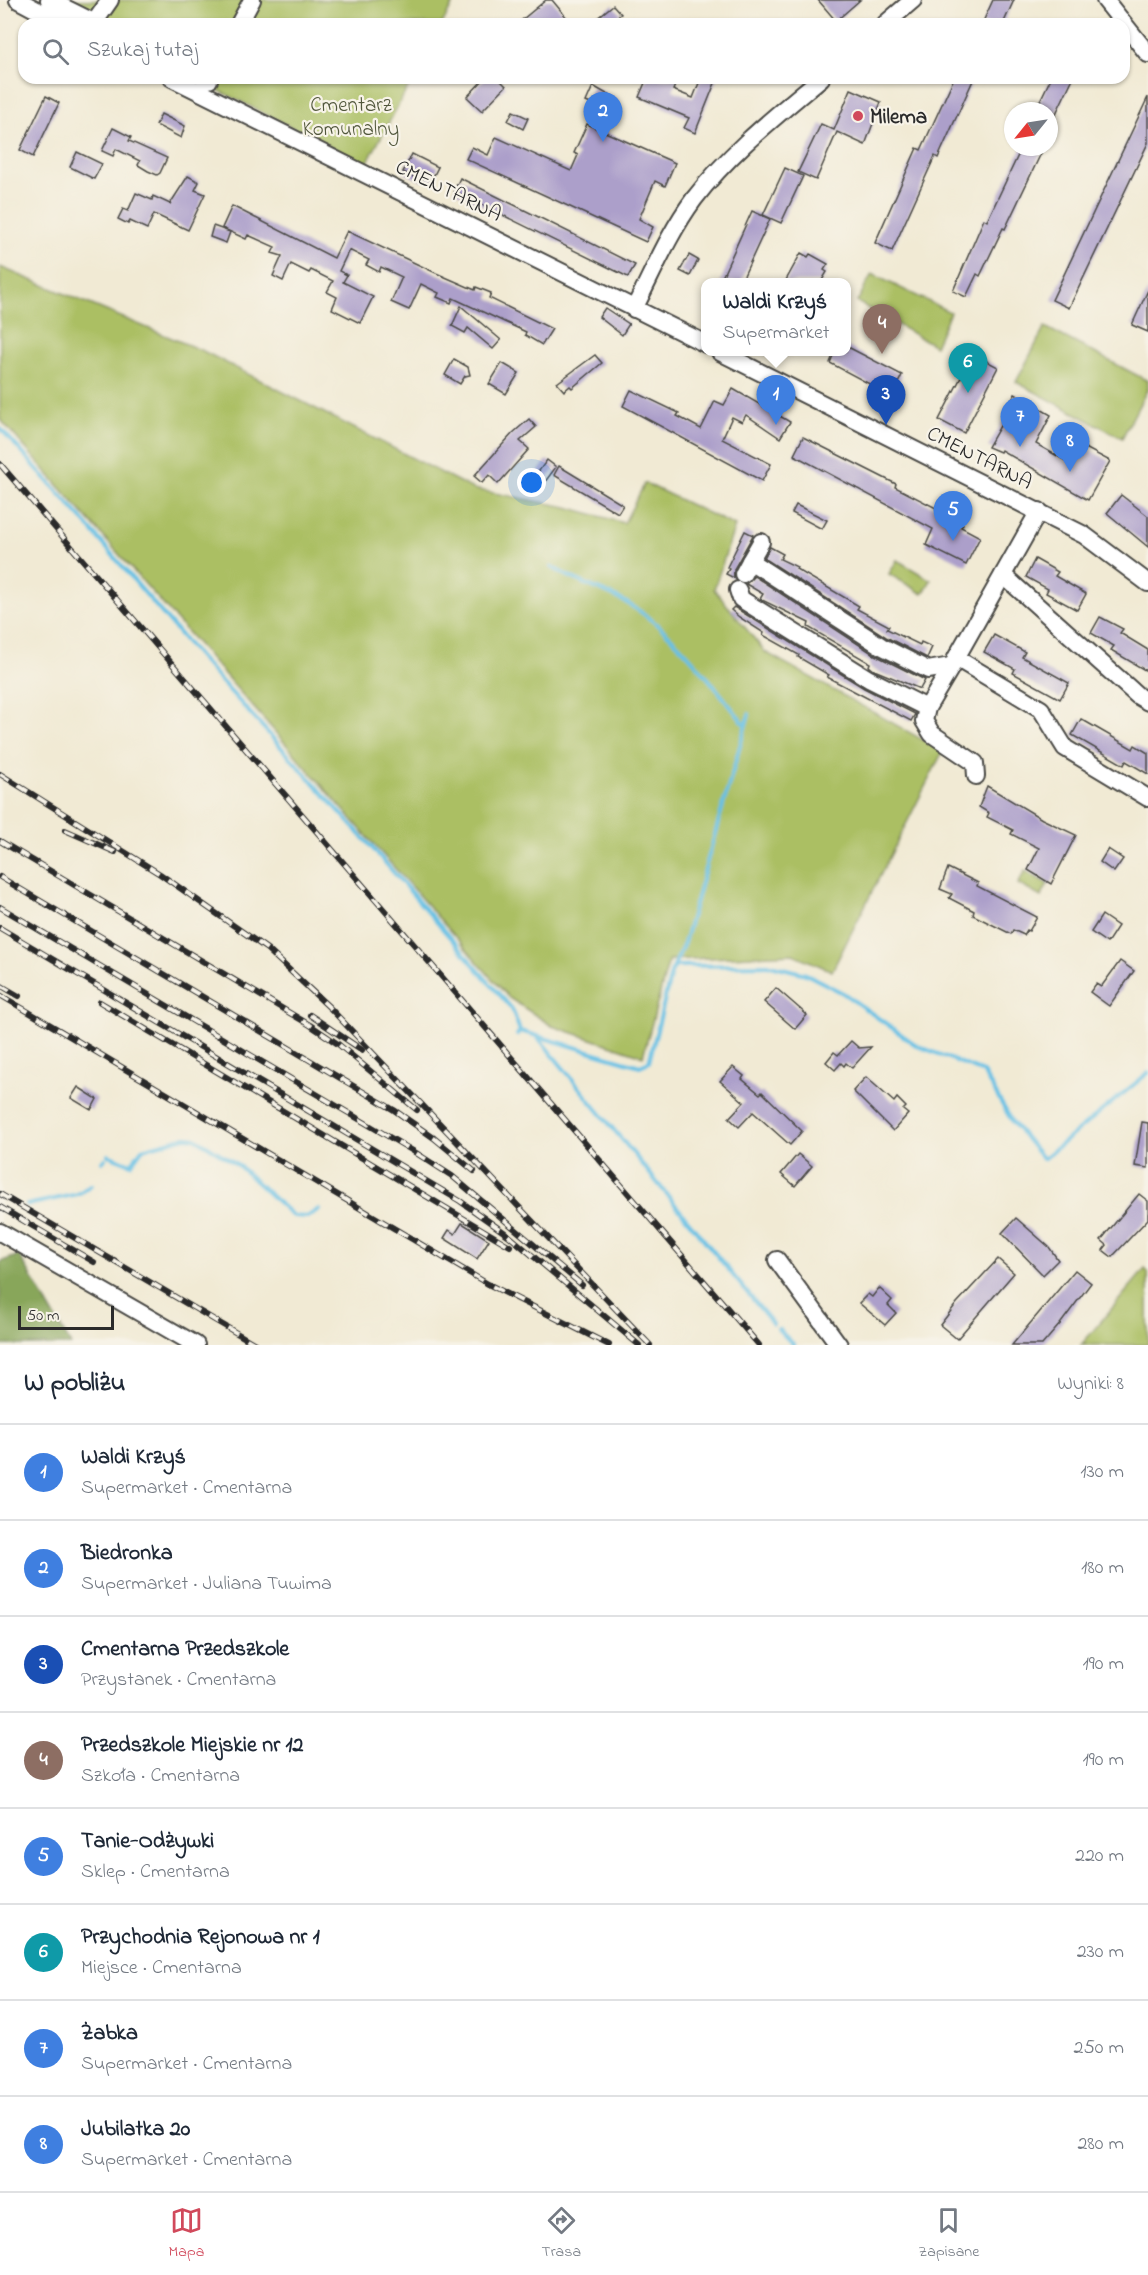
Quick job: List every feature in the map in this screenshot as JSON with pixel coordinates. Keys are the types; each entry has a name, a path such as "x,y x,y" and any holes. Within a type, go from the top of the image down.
{"street":[{"path":"18,0 52,18"},
{"path":"49,0 86,18"},
{"path":"99,18 110,0"},
{"path":"242,18 252,0"},
{"path":"892,18 914,0"},
{"path":"1105,0 1119,18"},
{"path":"1130,31 1148,54"},
{"name":"CMENTARNA","path":"184,84 701,342"},
{"path":"634,309 675,228 694,200 727,160 814,84"},
{"name":"CMENTARNA","path":"730,356 1039,511 1101,546 1148,583"},
{"path":"976,776 977,768 972,760 928,730 924,721 927,708 1039,511"},
{"path":"761,542 743,575 741,599 869,679 927,708"},
{"path":"743,575 928,669 954,662 1041,709 1065,748 1148,798"},
{"path":"1003,575 1148,702"},
{"path":"0,1232 196,1345"},
{"path":"777,1260 839,1345"}],"green space":[{"path":"37,0 455,0 445,18 73,18"},
{"name":"Cmentarz Komunalny","path":"206,84 410,84 366,165"},
{"path":"0,267 203,351 473,489 567,507 624,523 645,483 735,526 714,589 765,652 943,751 832,971 793,954 669,960 643,1056 552,1026 509,998 0,419"},
{"path":"872,274 950,312 935,346 857,302"},
{"path":"1045,327 1148,381 1148,388 1122,438 1016,382"},
{"path":"897,560 931,580 923,594 889,574"},
{"path":"1025,871 1048,884 1041,897 1018,884"},
{"path":"19,1255 71,1345 0,1345 0,1262"},
{"path":"1145,1269 1148,1272 1148,1345 1081,1345"}],"building":[{"path":"546,0 552,0 567,18 524,18"},
{"path":"818,0 860,0 839,18 833,18"},
{"path":"993,0 1014,0 1006,18 985,18"},
{"path":"613,5 621,14 616,18 597,18"},
{"path":"479,84 504,84 506,86 482,111 467,97"},
{"path":"644,84 676,84 673,90 693,98 699,84 715,84 695,133 684,128 689,118 639,97"},
{"path":"951,84 971,84 938,158 935,156 892,251 875,243 917,148 921,150"},
{"path":"1048,84 1070,84 1058,109 1058,102 1039,102"},
{"path":"593,86 619,101 613,114 586,102"},
{"name":"Milema","path":"851,89 881,102 865,145 837,132 816,180 798,172 821,124 834,130"},
{"path":"46,96 59,103 33,157 20,150"},
{"path":"1148,97 1148,143 1069,308 1052,300"},
{"path":"513,111 528,118 523,129 508,121"},
{"path":"161,114 185,126 181,138 156,125"},
{"path":"587,124 675,163 665,186 655,181 639,219 653,227 646,242 466,159 472,147 488,155 496,137 571,171 578,155 574,153"},
{"path":"113,128 131,137 129,141 167,158 160,173 157,175 148,171 138,165 140,161 116,149 113,156 102,151"},
{"path":"77,152 102,164 94,179 70,167"},
{"path":"412,154 438,167 431,181 424,177 422,181 403,172"},
{"path":"1018,156 1040,156 1005,229 1003,228 980,276 977,274 966,297 953,291 984,219 987,221"},
{"path":"785,168 803,176 781,223 763,215"},
{"path":"188,176 199,182 195,190 205,194 188,230 154,214 147,229 130,221 128,224 118,219 123,209 128,211 136,193 152,200 153,196 170,204"},
{"path":"460,178 635,265 628,277 454,191"},
{"path":"232,206 334,258 347,231 475,290 476,287 491,293 489,298 552,329 542,345 525,335 526,332 453,298 451,303 437,297 439,293 421,284 409,310 391,302 402,277 381,267 379,272 366,265 369,260 349,250 339,271 347,275 343,282 373,297 360,323 332,309 337,297 327,292 333,281 311,270 309,273 291,264 283,281 273,276 282,256 272,253 275,247 248,235 246,239 222,228"},
{"path":"752,211 770,219 743,278 722,278"},
{"path":"213,226 230,232 226,243 210,237"},
{"path":"801,253 808,257 810,254 828,264 824,270 827,272 823,278 787,278"},
{"path":"689,255 698,260 690,276 680,271"},
{"path":"1148,290 1148,332 1132,325"},
{"path":"461,306 501,340 493,349 468,328 465,333 452,326"},
{"path":"605,308 629,324 622,335 599,317"},
{"path":"851,349 902,375 892,396 830,363 833,356 851,356"},
{"path":"973,354 998,367 964,433 939,420"},
{"path":"595,355 602,363 572,388 570,386 564,391 557,383"},
{"path":"454,359 468,367 470,375 465,376 460,384 445,375"},
{"path":"502,363 519,373 506,394 489,384"},
{"path":"733,389 790,422 780,438 746,415 742,422 732,417 722,439 771,464 762,481 623,406 631,390 679,413 677,416 701,429 715,401 724,405"},
{"path":"1015,394 1051,415 1036,444 1066,461 1076,443 1110,461 1088,500 1001,450 1000,452 988,447 1012,405 1010,404"},
{"path":"529,419 536,427 520,441 529,449 498,484 489,475 482,483 474,476"},
{"path":"803,437 896,484 895,487 942,511 941,513 963,524 961,527 980,537 966,565 926,545 933,529 794,455"},
{"path":"547,460 556,467 536,494 527,487"},
{"path":"559,466 623,505 618,513 554,475"},
{"path":"1121,495 1148,516 1148,547 1107,513"},
{"path":"796,505 827,520 822,529 792,513"},
{"path":"745,531 753,535 734,569 734,578 726,574 729,569 727,567"},
{"path":"770,547 783,554 780,559 797,567 796,569 859,606 857,609 889,626 887,629 920,645 921,642 932,647 927,658 886,637 764,558"},
{"path":"1035,559 1058,572 1055,576 1086,594 1077,610 1046,593 1048,589 1026,577"},
{"path":"754,576 875,655 925,680 920,689 874,670 869,666 870,663 808,627 809,623 760,599 763,594 746,584"},
{"path":"734,607 864,688 915,714 911,721 827,677 829,675 763,635 764,633 739,617 731,610"},
{"path":"1100,617 1123,629 1120,633 1148,650 1148,672 1111,650 1114,646 1091,633"},
{"path":"994,635 1025,652 1022,657 1069,683 1060,699 1013,673 1015,669 984,652"},
{"path":"1081,719 1133,749 1135,745 1148,753 1148,774 1126,761 1124,765 1072,735"},
{"path":"987,786 1042,819 1076,835 1051,884 1028,870 1039,848 1011,834 1013,830 987,817 989,813 979,807"},
{"path":"1108,849 1123,859 1114,872 1100,862"},
{"path":"948,868 1037,917 1029,931 1027,930 1024,935 1013,930 1011,934 973,915 974,911 949,898 952,894 940,889"},
{"path":"1102,915 1118,926 1107,943 1091,932"},
{"path":"1120,961 1134,971 1109,1006 1090,992 1096,984 1101,987"},
{"path":"776,988 807,1015 795,1029 764,1002"},
{"path":"851,1041 859,1048 871,1047 852,1068 846,1063 844,1066 841,1063 835,1070 826,1062 834,1052 838,1055"},
{"path":"733,1067 744,1076 742,1079 760,1094 762,1092 802,1131 790,1145 753,1112 739,1127 729,1118 744,1102 720,1081"},
{"path":"866,1077 894,1102 897,1098 906,1107 903,1110 908,1114 893,1131 853,1091"},
{"path":"78,1087 97,1099 91,1110 71,1098"},
{"path":"1142,1122 1148,1123 1148,1168 1135,1166"},
{"path":"798,1154 812,1166 795,1186 781,1174"},
{"path":"1139,1194 1148,1201 1148,1219 1112,1257 1103,1250 1107,1245 1101,1240"},
{"path":"1016,1218 1049,1247 1058,1260 1043,1275 1002,1233"},
{"path":"462,1223 489,1240 477,1259 444,1238 449,1230 455,1234"},
{"path":"998,1259 1014,1273 957,1339 940,1325"},
{"path":"1075,1270 1091,1283 1061,1323 1042,1345 1012,1345"},
{"path":"879,1288 892,1300 888,1305 896,1313 885,1325 859,1303 868,1294 872,1297"}],"waterway":[{"path":"0,428 76,512 199,657 368,843 512,1009 520,1031"},
{"path":"552,567 627,603 661,628 691,658 745,725"},
{"path":"674,966 684,943 749,714"},
{"path":"517,1035 520,1031 640,1066 649,1062 672,970 676,966 771,965 806,974 843,993 916,1045 983,1072 1013,1123 1043,1159 1148,1073"},
{"path":"537,1036 773,1324"},
{"path":"108,1155 131,1164 142,1149 186,1137 195,1138 238,1165 293,1216 307,1217 319,1209"},
{"path":"102,1162 105,1159"},
{"path":"27,1205 78,1194 91,1185"},
{"path":"778,1329 794,1345"}],"railway":[{"path":"0,464 759,1345"},
{"path":"0,774 160,874 267,949 330,1008 650,1345"},
{"path":"65,830 115,852"},
{"path":"0,841 310,1025 338,1044 417,1110"},
{"path":"0,877 394,1110 434,1138 474,1171"},
{"path":"0,907 452,1176 582,1285"},
{"path":"0,928 460,1201 508,1235 639,1345"},
{"path":"0,985 19,996"},
{"path":"0,995 488,1284 609,1345"},
{"path":"100,1002 510,1246"},
{"path":"310,1015 362,1050"},
{"path":"0,1194 257,1345"},
{"path":"0,1207 94,1262"}],"place":[{"name":"Milema","path":"858,116"},
{"name":"Biedronka","path":"603,142"},
{"name":"Przedszkole Miejskie nr 12","path":"882,354"},
{"name":"Przychodnia Rejonowa nr 1","path":"968,393"},
{"name":"Waldi Krzyś","path":"776,425"},
{"name":"Cmentarna Przedszkole","path":"886,425"},
{"name":"Żabka","path":"1020,447"},
{"name":"Jubilatka 20","path":"1070,472"},
{"name":"Tanie-Odżywki","path":"953,541"}]}
